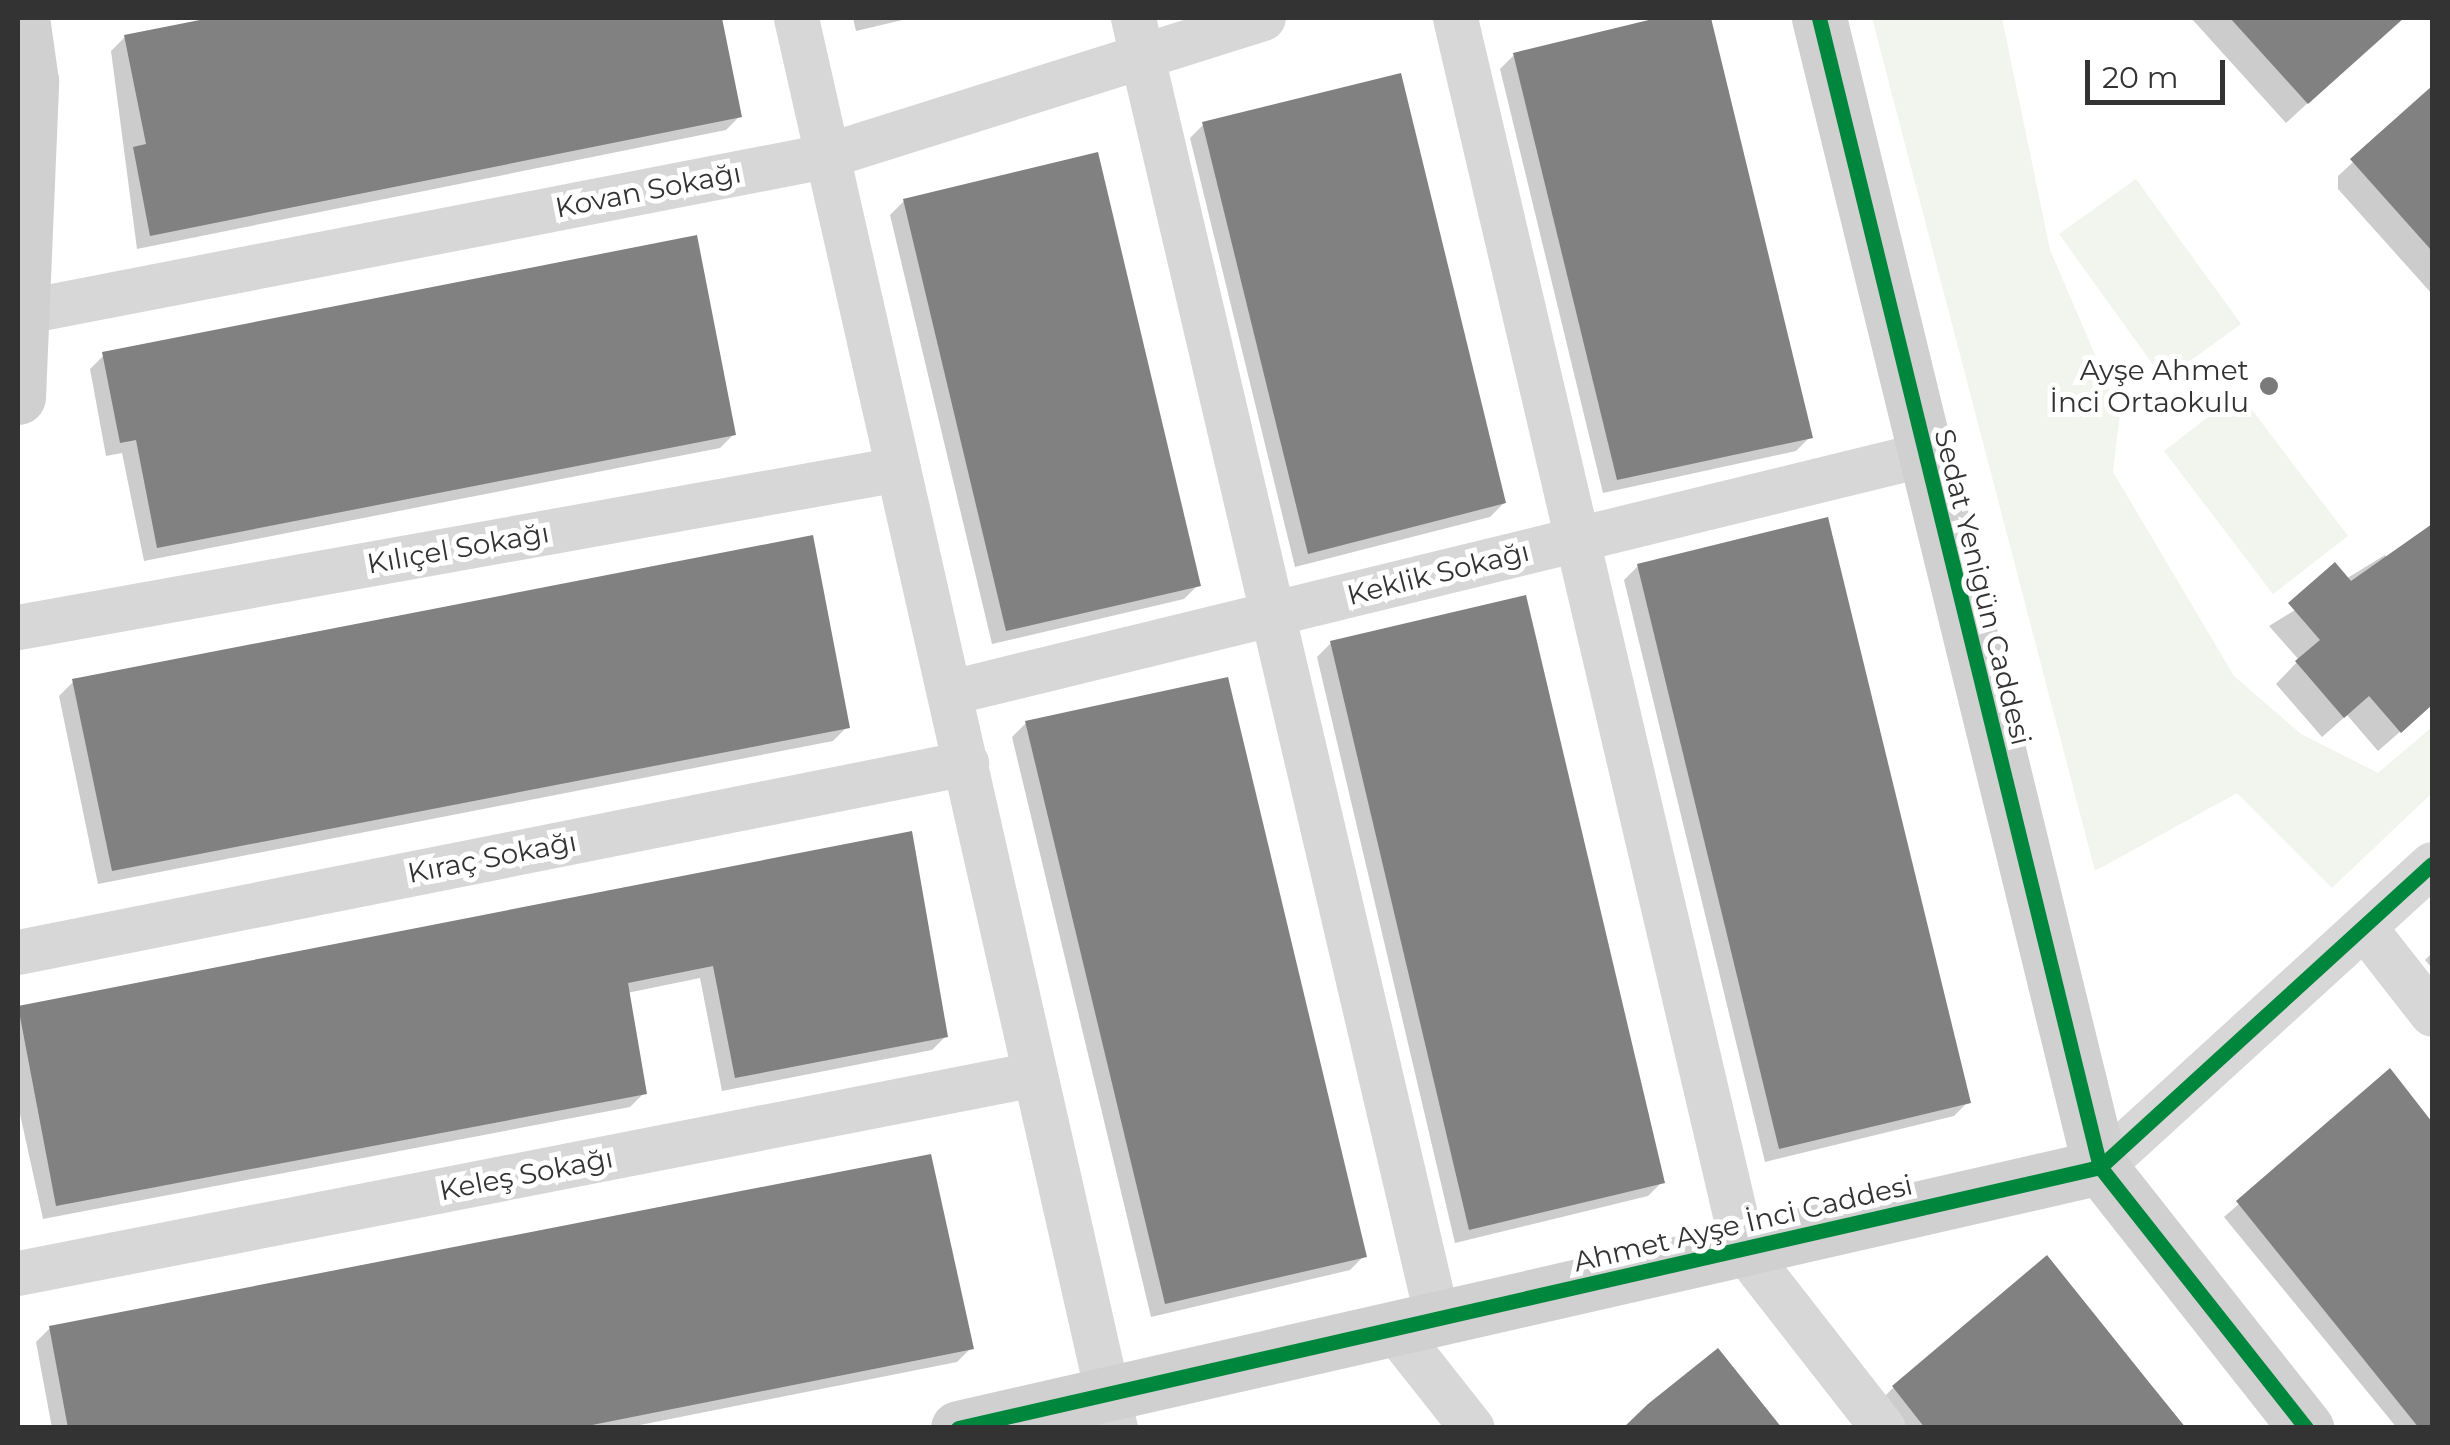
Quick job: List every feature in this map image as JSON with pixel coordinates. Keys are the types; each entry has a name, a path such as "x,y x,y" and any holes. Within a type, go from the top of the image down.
{"street":[{"path":"18,394 22,18"},
{"path":"796,18 1110,1411"},
{"name":"Kovan Sokağı","path":"21,312 825,156 1137,34 1263,18"},
{"path":"1456,18 1743,1249 1883,1428"},
{"name":"Sedat Yenigün Caddesi","path":"1819,18 2100,1167"},
{"path":"1137,34 1267,614 1415,1323 1472,1428"},
{"name":"Keklik Sokağı","path":"951,692 1925,454"},
{"name":"Kılıçel Sokağı","path":"18,627 898,469"},
{"name":"Kıraç Sokağı","path":"18,952 966,762"},
{"name":"Ahmet Ayşe İnci Caddesi","path":"958,1428 1110,1411 1415,1323 2100,1167 2432,864"},
{"path":"2364,927 2432,1014"},
{"name":"Keleş Sokağı","path":"18,1273 1034,1074"},
{"path":"2100,1167 2306,1428"}],"shaded area":[{"path":"1872,18 2002,18 2050,250 2120,413 2113,472 2234,676 2301,734 2378,773 2432,727 2432,793 2332,888 2237,793 2095,871"},
{"path":"2136,179 2241,324 2164,380 2059,234"},
{"path":"2239,393 2348,536 2273,594 2164,451"}],"building":[{"path":"210,18 722,18 742,117 150,236 133,147 146,144 124,35"},
{"path":"1657,18 1711,18 1813,438 1617,480 1513,53"},
{"path":"2230,18 2404,18 2308,104"},
{"path":"1401,73 1506,503 1308,554 1202,122"},
{"path":"2432,86 2432,251 2350,159"},
{"path":"1098,152 1201,586 1006,631 903,199"},
{"path":"697,235 736,435 157,548 136,440 120,443 102,352"},
{"path":"1828,517 1971,1103 1779,1149 1637,564"},
{"path":"2432,524 2432,705 2401,733 2369,696 2344,718 2295,661 2320,640 2288,603 2335,562 2351,581"},
{"path":"813,535 850,728 112,871 72,679"},
{"path":"1526,595 1665,1183 1469,1230 1330,641"},
{"path":"1228,677 1367,1257 1165,1304 1025,721"},
{"path":"912,831 948,1037 735,1078 713,966 628,983 647,1094 56,1206 18,1006"},
{"path":"2390,1068 2432,1122 2432,1428 2419,1428 2236,1201"},
{"path":"931,1154 974,1349 577,1428 68,1428 49,1326"},
{"path":"2047,1255 2186,1428 1925,1428 1892,1386"},
{"path":"1718,1348 1782,1428 1623,1428 1648,1404"}],"cycle path":[{"path":"1819,18 2100,1167 2306,1428"},
{"path":"958,1428 2100,1167 2432,864"}],"place":[{"name":"Ayşe Ahmet İnci Ortaokulu","path":"2269,386"}]}
